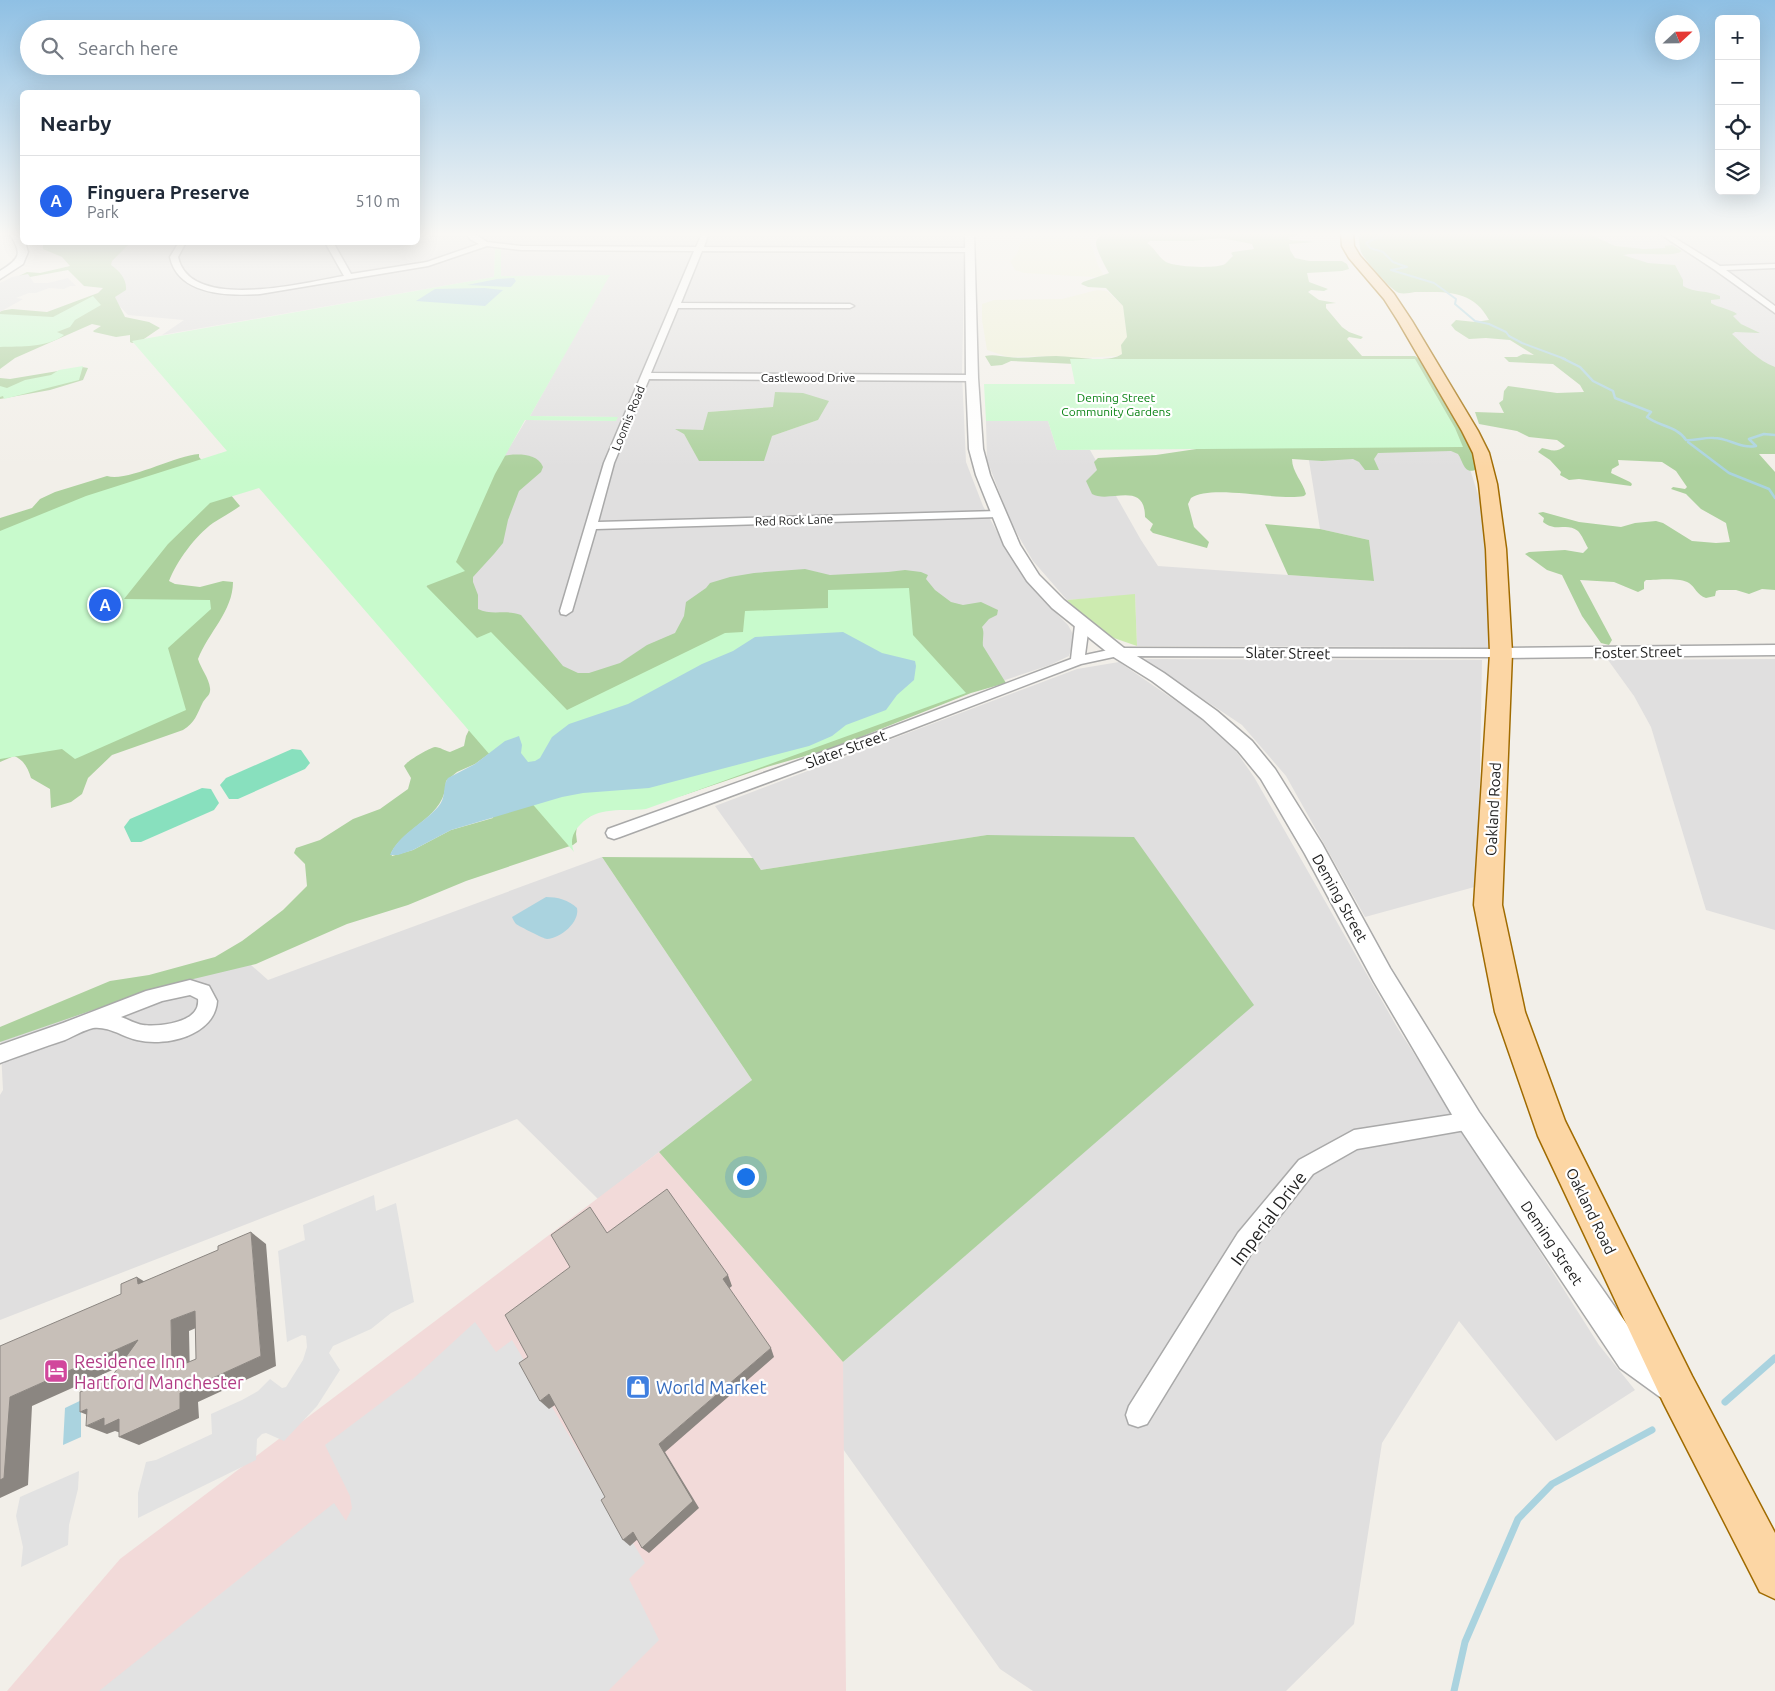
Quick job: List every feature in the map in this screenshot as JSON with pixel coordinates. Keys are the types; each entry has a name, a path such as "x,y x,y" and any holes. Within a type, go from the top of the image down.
{"main road":[{"name":"Oakland Road","path":"1398,311 1451,397 1481,453 1488,487 1494,527 1500,604 1501,653 1488,905 1510,1012 1550,1125 1678,1390"},
{"name":"Deming Street","path":"1678,1390 1775,1577"}],"street":[{"name":"Loomis Road","path":"566,611 609,463 673,311"},
{"name":"Deming Street","path":"970,311 976,448 983,475 998,514 1012,545 1033,578 1082,625 1210,715 1244,746 1268,774 1314,850 1382,975 1470,1121 1630,1357 1678,1390"},
{"name":"Castlewood Drive","path":"645,376 972,378"},
{"name":"Red Rock Lane","path":"590,526 998,514"},
{"path":"1078,661 1082,625"},
{"name":"Foster Street","path":"1501,653 1775,650"},
{"name":"Slater Street","path":"614,833 886,734 1078,661 1118,652 1501,653"},
{"path":"0,1054 93,1020 121,1006 183,988 196,987 204,992 208,1002 205,1013 194,1025 176,1031 138,1033 116,1023 93,1020"},
{"name":"Imperial Drive","path":"1138,1415 1246,1241 1306,1167 1354,1140 1470,1121"}],"shaded area":[{"path":"124,311 300,311 162,335 184,320 128,315"},
{"path":"589,311 963,311 962,374 966,462 983,506 1007,550 1038,595 1068,625 1075,638 1069,656 1050,665 966,693 572,708 426,586 526,420 616,421 617,417 530,416","holes":["773,407 818,420 772,436 691,446 684,434 703,430 709,412"]},
{"path":"1661,311 1775,311 1775,379"},
{"path":"986,421 1048,421 1057,450 1090,450 1141,540 1158,566 1373,581 1369,540 1320,529 1307,448 1463,447 1487,523 1490,647 1137,646 1135,595 1067,600 1033,561 1011,523 987,460"},
{"path":"1143,659 1482,660 1478,886 1365,917 1286,776 1242,725"},
{"path":"1775,659 1775,930 1706,910 1651,727 1634,696 1608,660"},
{"path":"1119,662 1224,734 1254,777 1397,1027 1599,1345 1635,1390 1556,1441 1459,1321 1382,1443 1354,1624 1286,1691 1033,1691 1000,1669 843,1449 843,1362 1253,1005 987,835 761,870 715,806 1077,669"},
{"path":"602,857 752,1080 598,1199 517,1119 0,1320 0,1095 3,1090 0,1032 242,957 268,980"},
{"path":"659,1152 843,1362 846,1691 7,1691 120,1559"},
{"path":"374,1195 376,1211 396,1203 414,1302 391,1313 371,1329 333,1346 329,1353 340,1370 317,1406 284,1441 266,1433 262,1434 257,1439 256,1460 138,1518 138,1493 146,1462 156,1460 212,1434 211,1414 258,1391 270,1379 282,1388 286,1387 303,1360 307,1347 306,1336 302,1335 287,1342 278,1251 305,1240 303,1225"},
{"path":"475,1322 496,1352 512,1340 645,1563 629,1579 659,1640 608,1691 99,1691 334,1503 346,1521 352,1508 350,1496 325,1445 414,1378"},
{"path":"79,1471 78,1489 69,1525 68,1545 21,1567 23,1547 16,1516 20,1497"}],"green space":[{"path":"0,311 122,311 125,317 149,322 160,328 141,341 132,343 130,342 130,335 116,337 94,332 101,326 92,324 15,358 0,369"},
{"path":"65,311 91,311 75,320 70,327 57,332 64,335 50,342 34,346 0,347 0,314 53,317"},
{"path":"302,311 590,311 530,416 618,417 616,421 525,420 495,474 456,562 465,571 426,586 477,638 491,632 567,710 725,633 743,632 745,611 828,608 828,590 909,588 913,635 966,693 646,809 595,814 574,832 572,842 574,852 259,488 210,503 168,544 124,599 210,600 211,609 168,648 186,710 75,759 62,749 0,759 0,531 86,496 227,451 132,341"},
{"path":"982,311 1124,311 1127,337 1122,344 1122,354 1118,356 1079,358 1057,356 1008,357 987,350"},
{"path":"1124,311 1328,311 1342,327 1349,332 1363,337 1361,339 1349,337 1347,339 1362,356 1415,356 1421,360 1476,451 1477,469 1469,471 1458,454 1451,451 1378,453 1374,459 1379,470 1365,470 1359,462 1353,459 1322,461 1292,459 1292,464 1306,494 1304,496 1292,497 1214,492 1191,498 1188,504 1194,527 1209,542 1207,548 1153,533 1150,530 1153,524 1145,517 1143,506 1139,499 1125,495 1107,497 1092,494 1086,481 1097,470 1094,462 1098,458 1156,455 1203,448 1075,364 1011,361 1002,365 991,366 985,356 994,355 1020,358 1056,356 1108,359 1122,354 1121,345 1127,337"},
{"path":"1483,311 1731,311 1737,314 1733,316 1741,324 1760,333 1735,332 1732,334 1757,357 1775,367 1775,454 1759,454 1775,472 1775,590 1762,589 1749,594 1736,590 1719,590 1716,591 1715,596 1706,598 1700,595 1689,583 1680,580 1646,580 1644,582 1644,589 1638,592 1614,582 1580,580 1612,640 1609,645 1601,643 1582,616 1562,575 1547,570 1525,554 1529,552 1565,550 1583,553 1588,548 1578,531 1574,528 1548,525 1543,522 1544,518 1538,513 1543,512 1579,522 1621,527 1635,523 1656,521 1663,523 1692,541 1716,543 1730,542 1726,523 1701,509 1686,494 1671,489 1673,487 1685,489 1687,487 1676,471 1662,462 1618,460 1619,465 1612,469 1611,473 1630,482 1631,486 1579,479 1569,480 1560,475 1561,472 1550,460 1538,452 1542,448 1556,450 1565,446 1557,440 1529,437 1517,431 1479,424 1475,412 1504,413 1499,403 1503,400 1504,391 1508,386 1557,393 1584,392 1580,385 1553,364 1509,362 1504,357 1517,357 1523,354 1534,355 1510,340 1469,339 1451,325 1456,320 1475,322 1489,320"},
{"name":"Deming Street Community Gardens","path":"1070,359 1415,359 1455,428 1463,447 1057,450 1048,421 986,421 984,384 1075,384"},
{"path":"83,366 79,380 4,399 3,396 0,397 0,386 7,388 25,380 51,375 59,370"},
{"path":"82,367 88,368 83,380 50,390 0,399 0,378 10,379"},
{"path":"775,392 803,393 829,401 818,420 772,436 764,461 699,461 684,434 675,429 703,430 708,412 773,407"},
{"path":"199,454 199,457 240,506 206,528 182,557 169,581 175,584 200,587 223,581 233,582 232,593 225,612 202,649 198,659 208,681 210,692 195,718 183,730 112,755 88,778 82,794 71,802 51,808 50,789 31,778 23,762 14,756 0,762 0,518 32,508 40,499 55,492 107,476 127,475"},
{"path":"524,455 533,457 543,467 541,472 519,491 508,520 503,543 473,577 478,595 478,609 488,612 516,613 521,615 563,666 578,673 589,673 620,663 647,645 675,633 684,616 686,602 710,583 754,573 805,569 830,575 905,570 928,575 926,579 935,590 951,602 963,605 981,602 998,610 997,615 989,619 982,627 983,646 1006,683 971,693 833,748 767,767 681,796 605,806 577,825 577,842 573,845 466,881 408,905 347,924 256,964 160,987 0,1042 0,1027 110,981 149,975 215,957 242,941 283,910 307,886 305,864 294,853 296,848 320,840 353,819 380,809 408,789 411,778 404,766 418,755 435,747 450,752 464,746 469,730 400,640 490,458","holes":["497,748 493,818 451,830 413,850 392,856 391,853 398,843 440,804 446,781 457,772 475,764"]},
{"path":"1265,524 1320,529 1369,540 1374,581 1288,575"},
{"path":"1135,594 1137,646 1108,636 1088,621 1067,600"},
{"path":"292,749 301,750 310,763 305,769 238,799 229,799 220,785 226,778"},
{"path":"202,788 211,789 219,803 214,810 141,842 131,842 124,827 130,819"},
{"path":"987,835 1134,837 1254,1005 843,1362 659,1152 752,1080 602,857 753,858 761,870"}],"water":[{"path":"843,632 882,653 915,661 914,680 897,695 886,710 846,725 832,736 809,746 649,788 583,793 562,797 451,830 413,850 398,855 390,855 405,835 438,807 443,799 445,784 448,778 475,764 505,741 519,736 522,745 521,753 528,762 535,761 540,758 552,737 569,724 628,704 702,664 733,651 755,637"},
{"path":"546,897 559,898 577,908 576,919 573,924 558,936 547,939 516,924 512,917"},
{"path":"88,1397 81,1408 81,1437 63,1445 65,1408"}],"building":[{"name":"World Market","path":"667,1189 728,1275 723,1279 771,1348 659,1444 693,1501 642,1548 633,1532 623,1540 601,1500 605,1497 549,1394 540,1401 519,1363 528,1357 505,1315 570,1267 551,1235 590,1207 607,1233"},
{"name":"Residence Inn Hartford Manchester","path":"251,1232 261,1356 180,1393 180,1409 119,1437 119,1419 104,1426 104,1418 86,1426 87,1409 80,1412 80,1392 110,1379 138,1340 10,1397 4,1478 0,1480 0,1346 121,1294 121,1284 137,1277 138,1284 218,1250 218,1246","holes":["195,1311 196,1359 172,1369 171,1320"]}],"waterway":[{"path":"1463,311 1475,321 1489,324 1506,332 1509,336 1522,343 1565,359"},
{"path":"1562,358 1580,367 1593,381 1613,391 1615,398 1651,412 1647,417 1673,429 1686,440 1719,438 1750,447 1756,446 1749,439 1764,434 1775,435"},
{"path":"1688,442 1729,473 1769,489 1775,498"},
{"path":"1725,1402 1775,1358"},
{"path":"1454,1691 1465,1642 1518,1519 1552,1484 1652,1430"}],"place":[{"name":"Finguera Preserve","path":"105,605"},
{"name":"Residence Inn Hartford Manchester","path":"56,1371"},
{"name":"World Market","path":"638,1387"}]}
